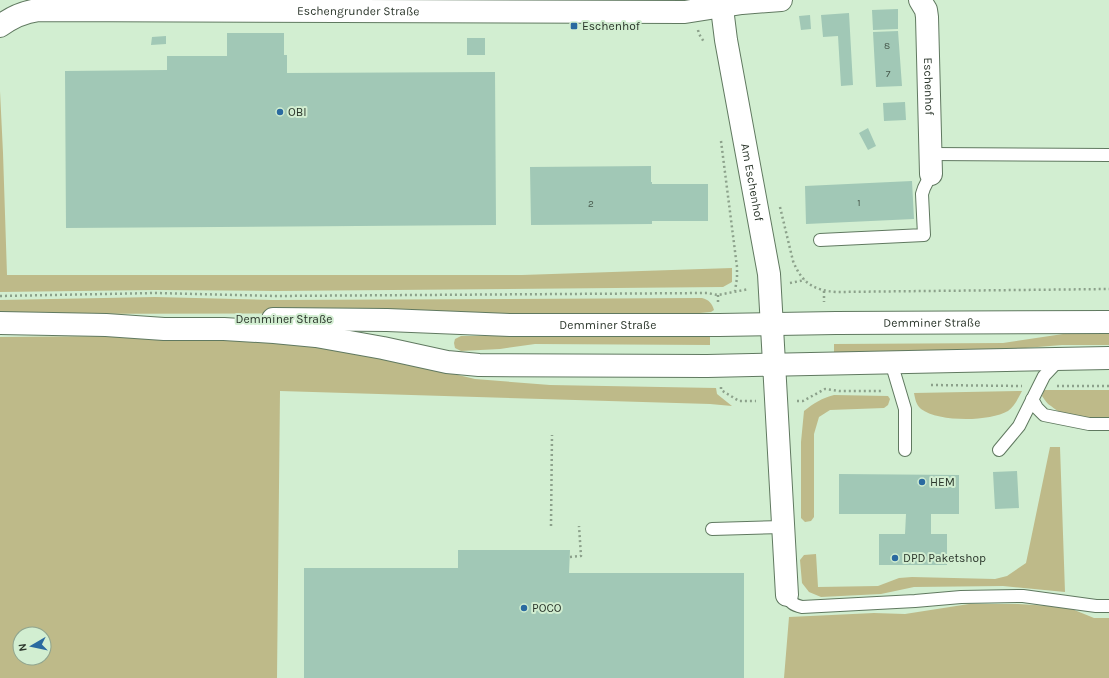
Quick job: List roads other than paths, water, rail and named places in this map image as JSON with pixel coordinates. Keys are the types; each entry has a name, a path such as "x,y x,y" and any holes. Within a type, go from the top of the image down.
{"main road":[{"path":"721,3 782,0"},
{"name":"Eschenhof","path":"920,0 926,10 927,17 931,164"},
{"name":"Eschengrunder Straße","path":"0,26 10,18 24,12 38,10 695,11 721,3"},
{"name":"Am Eschenhof","path":"721,3 726,40 765,244 769,274 774,365"},
{"name":"Demminer Straße","path":"106,325 163,320 252,319 387,320 510,325 1109,322"},
{"name":"Demminer Straße","path":"0,323 106,325 164,329 224,329 316,336 383,348 447,362 479,365 774,365 1109,358"},
{"path":"774,365 787,595"}],"lane":[{"path":"820,240 924,235 922,194 931,164 1109,155"},
{"path":"999,450 1019,426 1044,376 1061,359"},
{"path":"891,362 905,409 905,450"},
{"path":"1032,399 1037,408 1044,415 1089,424 1109,424"},
{"path":"712,529 783,527"},
{"path":"787,595 793,604 802,607 961,597 1023,596 1096,606 1109,606"}],"place":[{"name":"Eschenhof","path":"574,26"},
{"name":"OBI","path":"280,112"},
{"name":"HEM","path":"922,482"},
{"name":"DPD Paketshop","path":"895,558"},
{"name":"POCO","path":"524,608"}]}
